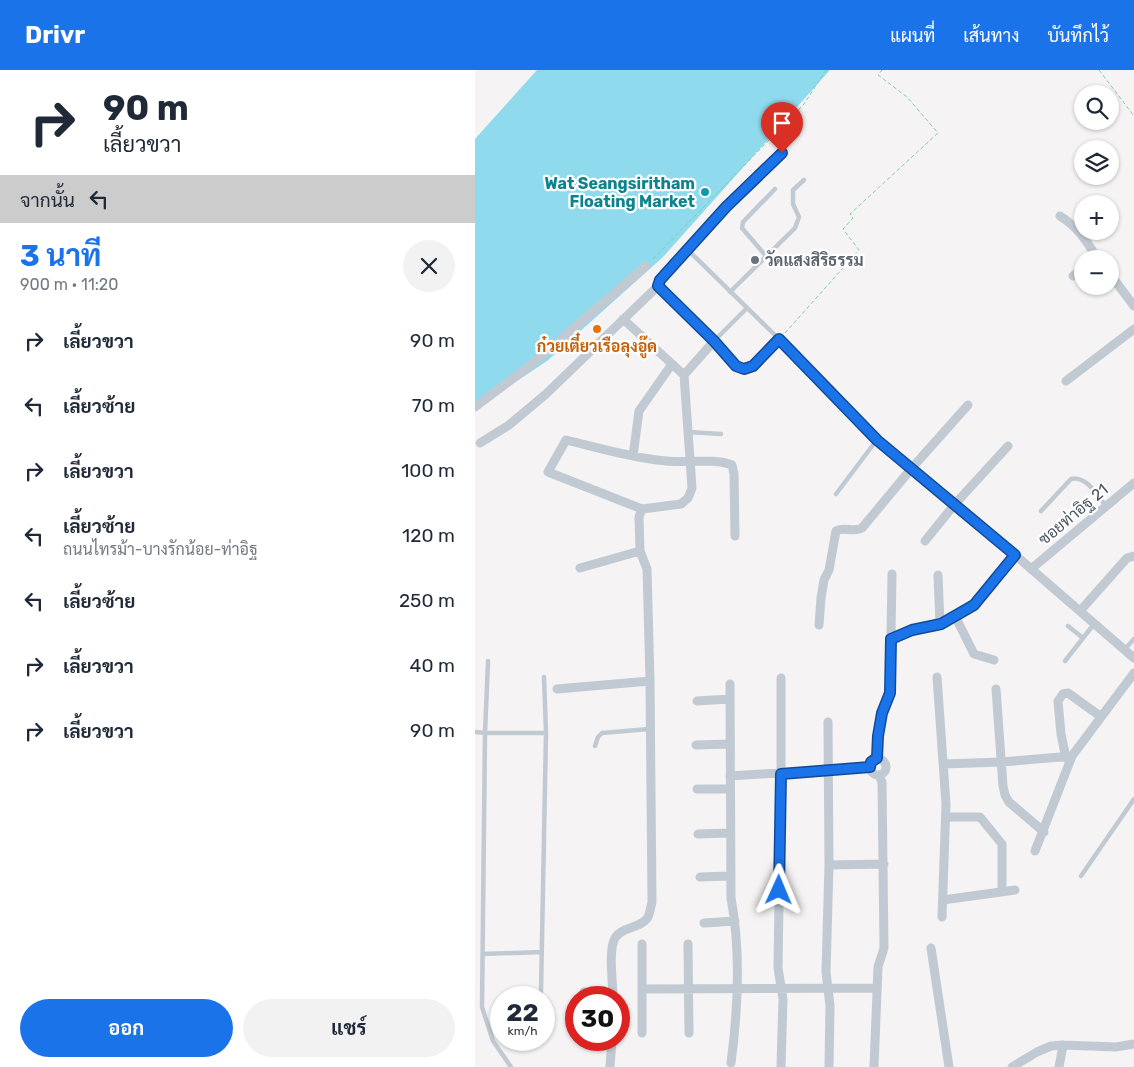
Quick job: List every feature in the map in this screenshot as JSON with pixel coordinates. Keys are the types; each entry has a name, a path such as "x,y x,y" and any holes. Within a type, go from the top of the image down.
{"street":[{"path":"1060,216 1073,224 1092,250"},
{"path":"475,407 536,361 646,266"},
{"path":"480,443 509,425 546,394 658,286 714,341 736,366 744,369 753,366 779,339 877,440 955,504 1134,658"},
{"path":"1119,286 1134,306"},
{"path":"623,319 684,375 690,462 692,488 688,498 681,504 642,509 548,472 567,440 633,456 665,461 690,462 726,463 732,465 734,474 735,536"},
{"path":"1066,381 1134,329"},
{"path":"684,375 714,341"},
{"path":"633,456 639,411 672,364"},
{"path":"819,625 824,580 829,570 836,531 840,529 856,530 862,528 968,405"},
{"path":"925,541 955,504 1008,446"},
{"name":"ซอยท่าอิฐ 21","path":"1031,569 1134,483"},
{"path":"613,986 612,948 615,939 620,932 644,922 652,902 647,569 640,551 639,516 642,509"},
{"path":"580,568 640,551"},
{"path":"891,639 912,630 941,624 974,605 1015,555"},
{"path":"1080,611 1127,558 1134,556"},
{"path":"877,758 882,713 890,693 892,574"},
{"path":"938,575 941,624"},
{"path":"955,616 974,654 994,660"},
{"path":"1035,851 1069,757 1134,673"},
{"path":"937,677 946,817 942,917"},
{"path":"781,678 778,968 782,988 781,1067"},
{"path":"557,689 649,681"},
{"path":"730,684 731,898 735,921 736,987 731,1063"},
{"path":"996,689 1005,795 1009,802 1043,832"},
{"path":"1069,757 1061,734 1058,701 1063,694 1069,693 1100,716"},
{"path":"697,701 730,699"},
{"path":"828,722 829,865 826,972 830,1006 829,1067"},
{"path":"696,744 730,744"},
{"path":"943,764 1069,757"},
{"path":"874,1067 877,967 883,948 884,864 882,782 879,775 873,773 870,767 871,762 877,758"},
{"path":"877,758 884,761 886,765 884,772 879,775"},
{"path":"730,776 870,767"},
{"path":"697,789 730,789"},
{"path":"946,817 980,817 1002,844 1002,892"},
{"path":"698,834 730,833"},
{"path":"829,865 884,864"},
{"path":"699,877 731,876"},
{"path":"943,900 1015,890"},
{"path":"704,922 735,921"},
{"path":"641,944 642,1033"},
{"path":"688,944 689,1033"},
{"path":"931,948 949,1067"},
{"path":"642,989 736,987 877,988"},
{"path":"1012,1067 1051,1046 1116,1047 1134,1044"},
{"path":"1059,1067 1063,1045"},
{"path":"610,1067 611,1051"}],"lane":[{"path":"658,286 660,280 726,207 782,153"},
{"path":"730,292 795,228 799,214 793,204 793,190 804,180"},
{"path":"766,256 742,228 743,222 775,189"},
{"path":"689,251 779,339"},
{"path":"714,341 747,308"},
{"path":"688,432 721,434"},
{"path":"836,494 877,440"},
{"path":"1041,511 1071,479 1077,478 1082,479 1092,488 1106,506"},
{"path":"1065,661 1094,624"},
{"path":"1068,626 1083,638"},
{"path":"1124,650 1134,638"},
{"path":"488,661 485,733 482,1007 493,1041 511,1067"},
{"path":"541,986 546,733 544,677"},
{"path":"595,746 597,737 602,733 649,729"},
{"path":"475,732 546,733"},
{"path":"1081,876 1134,799"},
{"path":"483,954 542,952"}],"path":[{"path":"646,266 803,104 826,70"},
{"path":"779,339 859,250 843,229 853,218 850,214 938,133 907,97 878,75 882,70"},
{"path":"1099,70 1134,116"}],"water":[{"path":"537,70 830,70 663,257 547,361 475,409 475,139"}],"place":[{"name":"Wat Seangsiritham Floating Market","path":"705,192"},
{"name":"วัดแสงสิริธรรม","path":"755,260"},
{"name":"ก๋วยเตี๋ยวเรือลุงอู๊ด","path":"597,329"}],"route":[{"path":"779,890 781,774 870,767 871,762 877,758 882,713 890,693 891,639 912,630 941,624 974,605 990,588 1015,555 877,440 779,339 753,366 744,369 736,366 714,341 658,286 660,280 726,207 782,153"}]}
